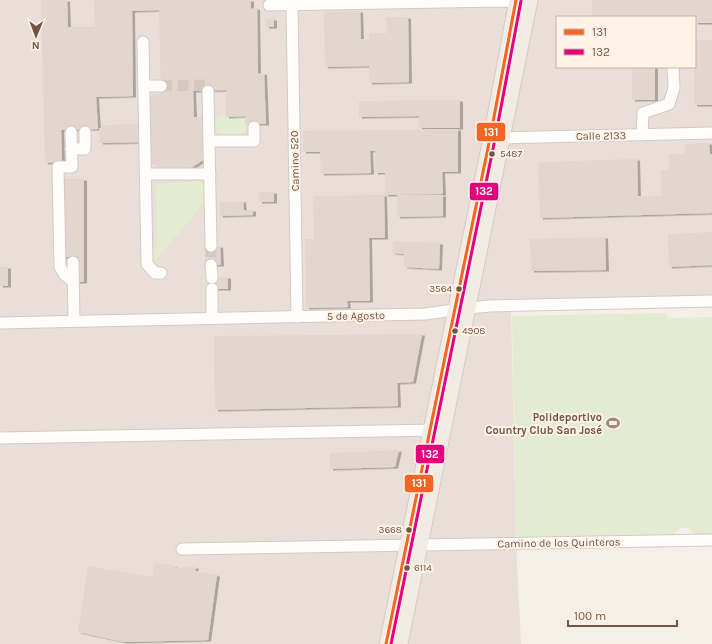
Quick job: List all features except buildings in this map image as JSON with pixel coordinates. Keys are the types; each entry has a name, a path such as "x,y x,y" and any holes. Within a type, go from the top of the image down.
{"main road":[{"path":"401,644 468,308 496,138 516,1"},
{"path":"386,644 455,310 530,1"}],"street":[{"path":"274,3 530,1"},
{"name":"Camino 520","path":"297,317 298,3"},
{"path":"143,42 147,264 155,273 161,273"},
{"path":"642,135 643,113 669,104 674,88 673,68"},
{"path":"144,86 161,86"},
{"path":"208,91 211,246"},
{"path":"209,141 254,141 254,126"},
{"path":"71,132 72,167 58,167 60,267 73,281"},
{"path":"72,149 85,149 85,132"},
{"name":"Calle 2133","path":"496,138 712,133"},
{"path":"146,174 210,174"},
{"path":"73,262 74,321"},
{"path":"211,265 212,318"},
{"name":"5 de Agosto","path":"0,322 425,314 468,308 712,301"},
{"path":"0,438 430,429 444,430"},
{"name":"Camino de los Quinteros","path":"182,549 712,540"}],"shaded area":[{"path":"0,0 712,0 712,301 511,306 516,543 521,644 0,644"}],"green space":[{"path":"226,115 226,117 245,116 246,124 243,133 236,135 225,135 217,132 214,127 215,119"},
{"path":"193,178 201,182 203,185 206,204 199,204 199,209 153,263 151,263 151,249 157,249 156,193 158,184 193,182"},
{"name":"Polideportivo Country Club San José","path":"665,313 669,318 712,317 712,534 694,534 688,528 681,528 672,535 516,538 512,316"}],"tunnel":[{"path":"161,86 208,85 208,91"},
{"path":"211,246 211,265"}],"transit line":[{"name":"131","path":"386,644 490,138 516,0"},
{"name":"132","path":"391,644 495,139 521,1"}],"place":[{"name":"5487","path":"492,154"},
{"name":"3564","path":"459,289"},
{"name":"4908","path":"455,331"},
{"name":"Polideportivo Country Club San José","path":"613,423"},
{"name":"3668","path":"409,530"},
{"name":"6114","path":"407,568"}]}
